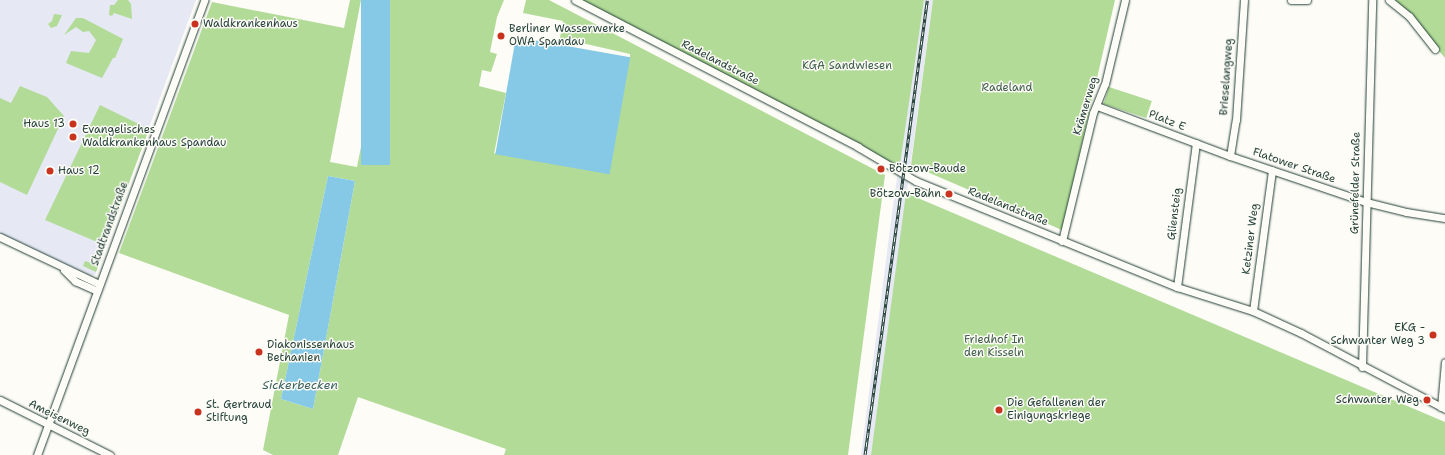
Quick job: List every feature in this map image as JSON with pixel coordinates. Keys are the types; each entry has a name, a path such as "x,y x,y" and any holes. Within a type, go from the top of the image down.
{"street":[{"name":"Stadtrandstraße","path":"37,455 204,0"},
{"name":"Radelandstraße","path":"574,0 871,154 916,181 1177,287 1253,311 1443,408"},
{"name":"Krämerweg","path":"1062,241 1097,106 1112,59 1125,0"},
{"name":"Brieselangweg","path":"1230,156 1236,120 1244,0"},
{"path":"1291,0 1307,0"},
{"name":"Grünefelder Straße","path":"1362,367 1372,0"},
{"path":"1389,0 1409,16 1435,49"},
{"name":"Platz E","path":"1097,106 1230,156"},
{"name":"Gliensteig","path":"1177,287 1196,143"},
{"name":"Flatower Straße","path":"1230,156 1366,202 1406,212 1445,218"},
{"name":"Ketziner Weg","path":"1253,311 1272,170"},
{"path":"0,237 61,266 98,287"},
{"path":"1443,408 1445,362"},
{"name":"Ameisenweg","path":"0,400 47,425 110,455"}],"shaded area":[{"name":"Evangelisches Waldkrankenhaus Spandau","path":"0,0 196,0 95,275 90,276 0,234"},
{"path":"924,0 933,0 871,455 861,455 894,198"}],"green space":[{"path":"118,0 128,0 131,4 132,19 114,13 112,16 109,15 110,5 114,5"},
{"path":"350,0 361,0 330,162 357,167 390,0 504,0 497,17 490,52 497,54 491,72 482,70 479,86 506,93 494,154 630,58 630,54 560,38 563,21 523,13 526,0 549,0 885,175 848,455 504,455 506,449 358,397 338,455 273,455 263,450 289,315 119,253 212,2 344,28","holes":["328,176 355,181 313,409 281,399"]},
{"name":"KGA Sandwiesen","path":"582,0 924,0 899,171"},
{"name":"Radeland","path":"933,0 1115,0 1062,230 911,165"},
{"path":"1391,0 1445,0 1445,58 1404,10"},
{"path":"54,14 62,15 57,26 51,28 48,24 52,21"},
{"path":"76,18 83,18 123,39 115,58 113,58 102,78 66,63 71,51 89,53 96,40 89,31 83,32 76,27 64,35"},
{"path":"20,86 47,97 64,116 27,195 0,182 0,98 11,103"},
{"path":"1109,87 1152,101 1146,118 1103,104"},
{"path":"100,105 149,129 96,272 83,266 85,261 95,264 102,244 45,220"},
{"name":"Friedhof In den Kisseln","path":"906,193 1445,422 1445,455 871,455"}],"water":[{"path":"361,0 390,0 390,165 361,165"},
{"path":"516,37 630,57 610,174 495,154"},
{"name":"Sickerbecken","path":"328,176 355,181 313,409 281,399"}],"railway":[{"path":"865,455 927,0"}],"place":[{"name":"Waldkrankenhaus","path":"195,24"},
{"name":"Berliner Wasserwerke OWA Spandau","path":"501,36"},
{"name":"Haus 13","path":"73,124"},
{"name":"Evangelisches Waldkrankenhaus Spandau","path":"73,137"},
{"name":"Bötzow-Baude","path":"881,169"},
{"name":"Haus 12","path":"50,171"},
{"name":"Bötzow-Bahn","path":"949,194"},
{"name":"EKG - Schwanter Weg 3","path":"1433,335"},
{"name":"Diakonissenhaus Bethanien","path":"259,352"},
{"name":"Schwanter Weg","path":"1427,400"},
{"name":"Die Gefallenen der Einigungskriege","path":"999,410"},
{"name":"St. Gertraud Stiftung","path":"198,412"}]}
